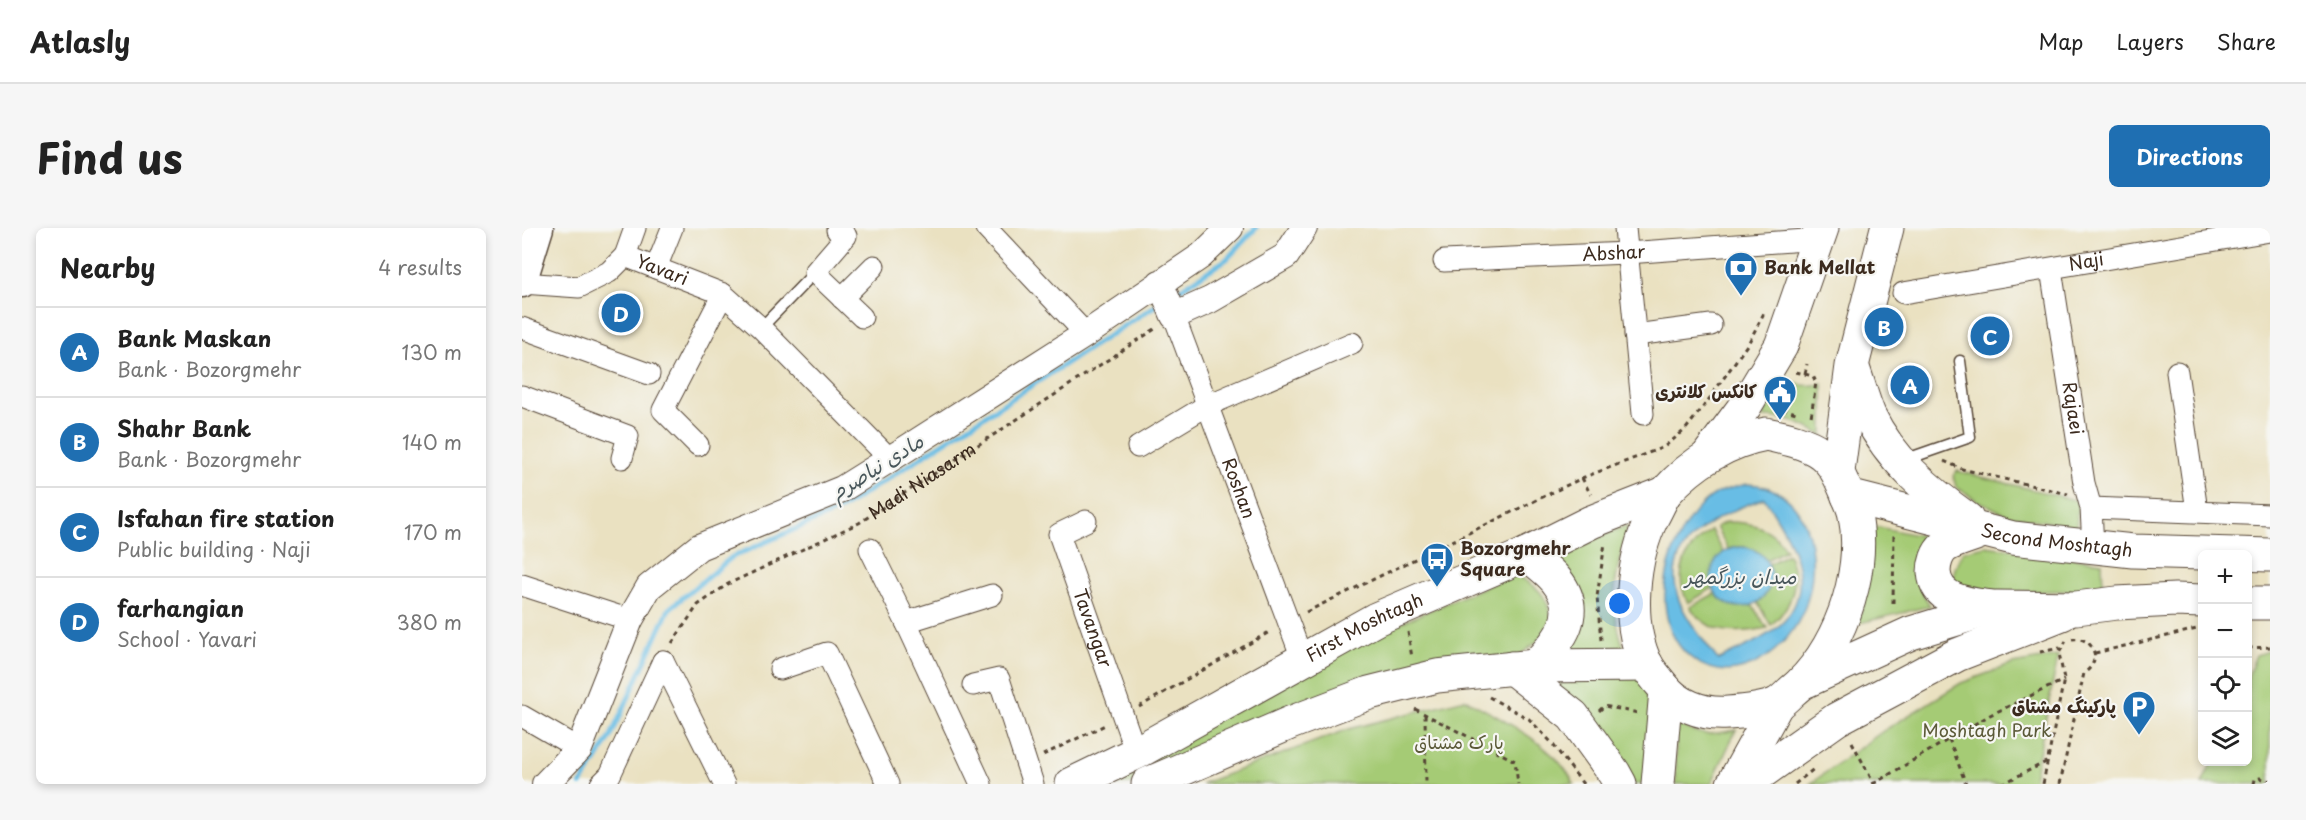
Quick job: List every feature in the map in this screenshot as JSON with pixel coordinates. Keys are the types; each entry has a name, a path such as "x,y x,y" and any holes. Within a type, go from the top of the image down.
{"main road":[{"path":"522,283 539,228"},
{"path":"1843,483 1846,411 1852,366 1887,228"},
{"path":"1658,784 1665,721 1656,678 1637,634 1633,600 1637,563 1648,526 1665,494 1706,459 1763,402 1781,346 1825,232"},
{"path":"1852,366 1869,415 1899,462 1940,500 1983,531"},
{"path":"1596,520 1763,402"},
{"path":"1706,459 1725,446 1766,434 1796,440 1822,454 1843,483 1855,516 1858,546 1852,585 1842,620 1827,653 1804,681 1777,704 1733,784"},
{"name":"Second Moshtagh","path":"1843,483 1983,531 2013,538 2133,551 2270,555"},
{"name":"First Moshtagh","path":"1072,784 1136,753 1376,619 1527,554 1596,520 1665,494"},
{"path":"1983,531 1944,548 1934,564 1935,582 1944,595 1964,603 1996,607 2076,608 2117,603 2198,601"},
{"path":"1522,667 1556,645 1568,620 1566,596 1561,587 1527,554"},
{"path":"2252,603 2270,603"},
{"path":"1804,681 1911,633 1996,607"},
{"path":"1745,784 1837,719 1893,689 1957,655 2076,608"},
{"path":"1148,784 1349,701 1412,693 1437,676 1522,667 1656,678 1688,707 1714,714 1742,712 1777,704"},
{"path":"1522,667 1573,716 1620,784"}],"street":[{"path":"625,256 635,228"},
{"path":"656,268 672,228"},
{"path":"839,228 837,230 846,236 815,272 862,317"},
{"path":"986,228 1086,334"},
{"name":"Madi Niasarm","path":"545,784 579,748 630,620 650,586 699,547 842,489 1086,334 1201,256 1230,228"},
{"path":"1160,283 1174,316 1210,300 1286,256 1304,228"},
{"path":"1625,228 1642,414"},
{"name":"Naji","path":"1903,293 2270,231"},
{"name":"Abshar","path":"1444,261 1627,253 1825,232"},
{"name":"Yavari","path":"522,283 579,287 609,272 625,256 723,294 761,328 890,459"},
{"path":"842,298 874,266"},
{"name":"Rajaei","path":"2051,269 2084,483 2091,507 2093,547"},
{"path":"698,445 663,410 723,294"},
{"name":"Roshan","path":"1174,316 1303,661"},
{"path":"1635,335 1711,325"},
{"path":"522,328 649,374"},
{"path":"1138,447 1206,406 1352,343"},
{"path":"2177,372 2197,511"},
{"path":"522,396 628,436 622,458"},
{"path":"2091,507 2270,515"},
{"name":"Tavangar","path":"1086,521 1059,534 1136,753"},
{"path":"870,549 981,784"},
{"path":"522,585 630,620"},
{"path":"906,622 992,594"},
{"path":"780,669 827,653 888,784"},
{"path":"601,784 610,775 663,661"},
{"path":"663,661 724,784"},
{"path":"973,685 999,679 1033,784"},
{"path":"522,716 579,748"}],"lane":[{"path":"1846,411 1837,399 1877,228"},
{"path":"761,328 815,272"},
{"path":"1899,462 1970,437 1960,361"}],"path":[{"path":"1602,647 1597,597 1596,520 1582,478 1664,447 1685,430 1749,342 1765,311"},
{"name":"Madi Niasarm","path":"663,661 677,633 698,605 728,584 859,523 1174,316"},
{"path":"1805,374 1807,364"},
{"path":"1790,377 1797,371 1813,376 1816,382 1811,417"},
{"path":"1893,603 1894,531"},
{"path":"1404,606 1412,693 1425,714 1427,784"},
{"path":"2095,653 2198,629"},
{"path":"2043,784 2064,679 2059,653 2064,643 2081,638 2090,644 2095,653 2093,665 2084,673 2060,784"},
{"path":"2252,648 2270,647"},
{"path":"1852,742 1874,784 1990,715 2064,679"},
{"path":"1489,697 1529,719 1551,742 1583,784"},
{"path":"1604,706 1638,713"},
{"path":"1425,714 1515,760 1518,784"},
{"path":"1949,739 1966,784"},
{"path":"2002,784 2048,761"},
{"path":"2254,784 2255,780 2260,778 2270,781"}],"green space":[{"path":"1784,376 1802,385 1823,384 1823,436 1794,422 1763,417"},
{"path":"1957,471 2079,501 2076,527 2008,515 1978,501 1956,487 1953,476"},
{"path":"1726,522 1760,527 1775,536 1786,550 1766,560 1758,552 1749,548 1728,549 1716,527"},
{"path":"1863,524 1927,537 1919,556 1917,572 1920,588 1930,606 1856,624 1865,599 1867,575"},
{"path":"1628,525 1617,573 1614,602 1619,633 1625,651 1565,651 1570,577 1555,555"},
{"path":"1711,530 1723,552 1711,583 1713,588 1688,603 1681,581 1684,562 1695,544"},
{"path":"1986,546 2102,562 2103,590 1967,593 1953,579 1955,568 1963,551"},
{"path":"1788,554 1794,574 1793,593 1785,610 1771,625 1757,602 1762,599 1770,566 1768,564"},
{"path":"1515,574 1540,592 1547,603 1552,619 1538,641 1518,656 1339,693 1132,784 1083,784 1351,644"},
{"path":"1716,593 1719,598 1752,605 1767,628 1734,632 1724,631 1706,623 1690,607"},
{"path":"2270,650 2270,784 2202,784 2210,766 2252,766 2252,666 2256,655"},
{"name":"Moshtagh Park","path":"2058,656 2033,784 1810,784 1883,731 1961,683 2013,664"},
{"path":"1636,677 1654,696 1647,784 1632,784 1549,678"},
{"name":"پارک مشتاق","path":"1465,699 1510,724 1541,745 1566,770 1574,784 1201,784 1349,729"},
{"path":"1676,722 1691,731 1705,734 1736,730 1711,784 1676,784"}],"water":[{"path":"1747,484 1768,488 1785,497 1798,511 1811,547 1810,588 1798,623 1775,650 1760,661 1744,668 1727,671 1711,668 1694,660 1678,644 1669,623 1665,600 1667,576 1673,552 1683,530 1696,511 1712,496 1729,488","holes":["1764,498 1782,526 1796,558 1799,590 1795,605 1785,620 1771,632 1718,660 1681,605 1675,577 1678,559 1686,544 1698,532 1730,512"]},
{"name":"میدان بزرگمهر","path":"1735,547 1747,547 1758,552 1766,560 1771,577 1769,589 1758,602 1747,607 1735,607 1724,602 1716,594 1711,583 1711,571 1716,560 1724,552"}],"waterway":[{"name":"مادی نیاصرم","path":"1171,295 1227,259 1256,228"},
{"name":"مادی نیاصرم","path":"581,784 610,738 669,609 732,557 841,509 1161,302"}],"place":[{"name":"Bank Mellat","path":"1741,297"},
{"name":"farhangian","path":"621,313"},
{"name":"Shahr Bank","path":"1884,327"},
{"name":"Isfahan fire station","path":"1990,336"},
{"name":"Bank Maskan","path":"1910,385"},
{"name":"کانکس کلانتری","path":"1780,421"},
{"name":"Bozorgmehr Square","path":"1437,588"},
{"name":"پارکینگ مشتاق","path":"2139,736"}]}
